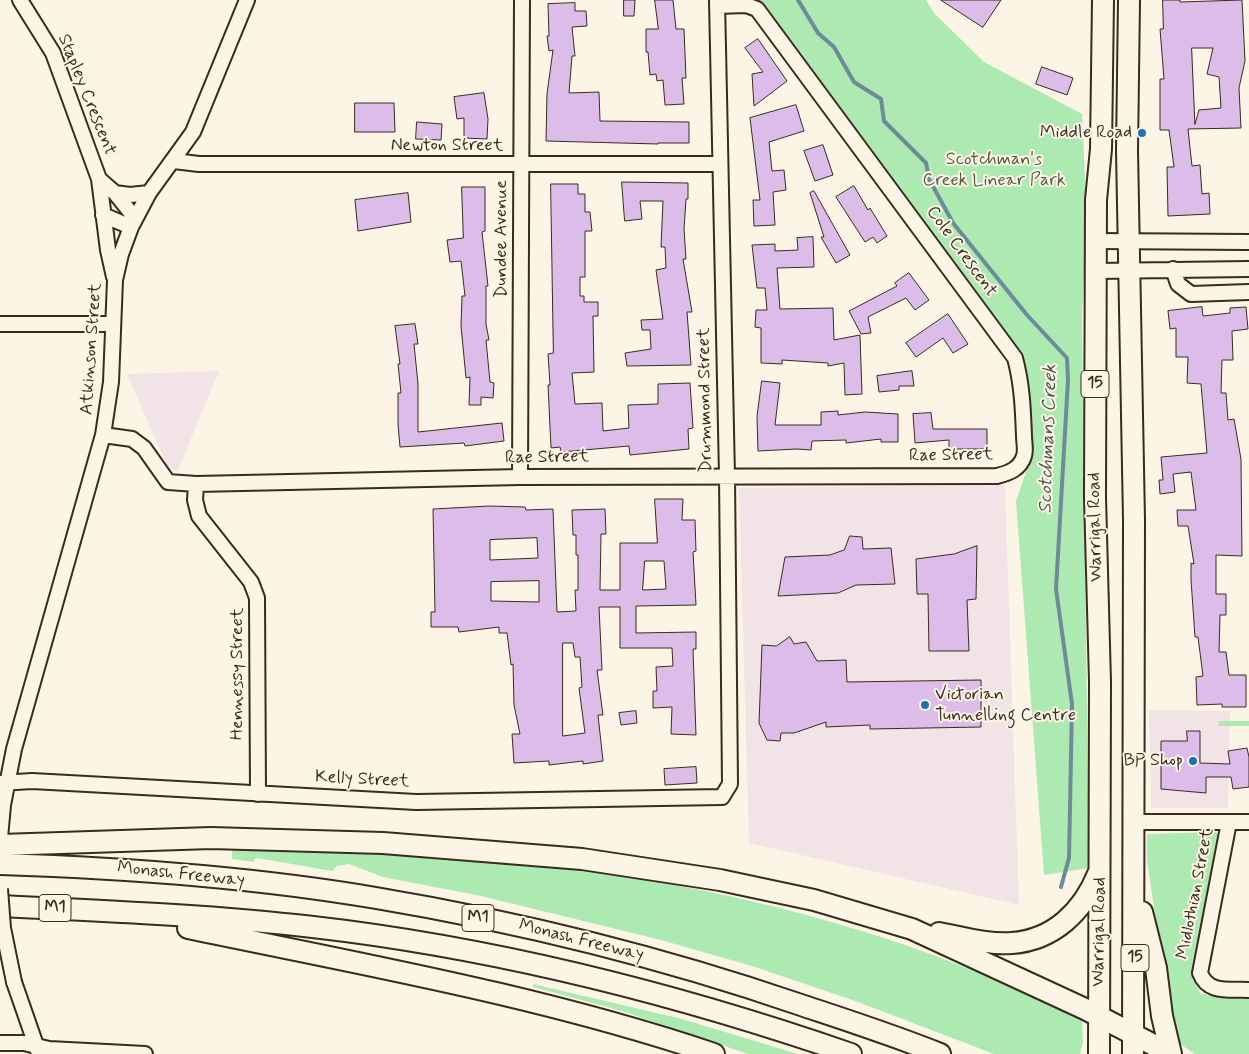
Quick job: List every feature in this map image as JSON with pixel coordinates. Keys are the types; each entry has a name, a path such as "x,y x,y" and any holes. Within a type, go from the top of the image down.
{"highway":[{"name":"Warrigal Road","path":"1099,1054 1100,682 1095,497 1096,200 1101,140 1102,0"},
{"name":"Warrigal Road","path":"1129,0 1127,141 1134,485 1134,1054"},
{"path":"0,845 211,838 383,843 572,858 720,880 814,900 912,929 995,943 1011,943 1038,937 1053,930 1076,913 1091,890 1101,866"},
{"name":"Monash Freeway","path":"0,864 112,868 245,881 375,898 536,929 738,984 905,1040 940,1054"},
{"path":"1135,882 1156,968 1162,1016 1171,1054"},
{"name":"Monash Freeway","path":"0,906 110,911 312,926 482,954 620,985 718,1012 850,1054"},
{"path":"110,911 509,994 627,1026 714,1054"},
{"path":"912,929 1099,1016 1171,1054"}],"street":[{"name":"Stapley Crescent","path":"20,0 52,53 99,179 103,215 115,280"},
{"name":"Atkinson Street","path":"0,838 4,783 103,435 111,382 115,280 121,254 133,223 149,193 174,161 202,114 247,0"},
{"name":"Dundee Avenue","path":"520,477 522,0"},
{"name":"Drummond Street","path":"717,3 727,476 730,784 722,796"},
{"name":"Cole Crescent","path":"717,3 746,5 757,9 1015,358 1022,393 1024,455 1018,466 1011,472"},
{"name":"Newton Street","path":"174,161 199,164 720,164"},
{"name":"Stapley Crescent","path":"99,179 115,193 133,223"},
{"path":"115,193 130,196 149,193"},
{"path":"103,215 133,223"},
{"path":"1096,241 1249,242"},
{"path":"1173,268 1178,284 1191,294 1249,292"},
{"path":"1096,270 1249,269"},
{"path":"0,324 112,324"},
{"name":"Rae Street","path":"103,435 132,439 144,448 168,482 196,484 520,477 997,476 1011,472"},
{"name":"Hennessy Street","path":"196,484 195,500 198,516 250,582 257,598 258,794"},
{"name":"Kelly Street","path":"4,783 32,781 416,802 722,796"},
{"name":"Midlothian Street","path":"1134,822 1249,822"},
{"name":"Midlothian Street","path":"1229,822 1200,973 1203,982 1210,988 1249,990"},
{"path":"0,889 3,928 14,982 37,1050"},
{"path":"0,1043 37,1050 145,1054"}],"shaded area":[{"path":"219,371 177,472 167,465 127,374"},
{"path":"1005,485 1019,905 749,843 739,488"},
{"path":"1149,710 1230,711 1228,808 1151,808"}],"green space":[{"name":"Scotchman's Creek Linear Park","path":"748,0 926,0 934,13 984,62 1082,114 1087,220 1082,316 1089,868 1044,875 1016,501 1030,460 1024,365 762,1"},
{"path":"1218,721 1249,721 1249,726 1219,726"},
{"path":"1216,832 1219,836 1192,978 1201,994 1249,997 1249,1054 1195,1054 1183,1046 1173,1034 1147,861 1147,834"},
{"path":"232,849 342,850 451,856 560,867 668,884 774,907 879,936 982,974 1082,1019 1083,1042 1080,1054 994,1054 858,1002 752,966 661,940 481,896 383,877 349,864 337,866 332,871 257,858 254,859 254,862 232,859"},
{"path":"533,984 682,1019 798,1054 748,1054 622,1011 533,987"}],"building":[{"path":"624,0 635,0 634,16 624,16"},
{"path":"655,0 673,0 676,29 684,29 686,78 682,78 684,104 665,105 663,80 657,81 656,74 650,75 648,52 646,52 646,29 658,29"},
{"path":"941,0 1001,0 983,27"},
{"path":"1163,0 1180,0 1180,2 1242,0 1245,61 1239,88 1241,128 1188,129 1192,166 1200,165 1202,194 1209,193 1210,214 1168,216 1167,167 1174,167 1169,130 1160,130 1160,79 1164,79 1160,29 1163,29","holes":["1192,48 1213,48 1207,74 1219,77 1221,108 1199,110 1195,124"]},
{"path":"575,3 575,11 586,11 587,26 572,27 575,56 572,56 569,93 599,92 600,121 689,122 689,143 546,141 547,94 553,50 549,51 547,36 549,36 548,4"},
{"path":"758,39 787,81 754,106 752,74 763,72 745,48"},
{"path":"1042,67 1073,78 1067,95 1036,84"},
{"path":"484,93 488,119 487,139 464,138 464,118 457,119 454,97"},
{"path":"355,103 394,103 395,132 355,132"},
{"path":"796,105 804,131 769,142 772,171 784,170 786,190 773,192 775,225 754,226 753,200 760,200 750,118"},
{"path":"417,122 442,124 441,140 416,139"},
{"path":"823,145 833,175 815,181 804,151"},
{"path":"622,182 688,183 684,229 686,259 683,259 692,312 687,312 691,365 627,366 625,353 651,349 650,330 642,330 641,320 663,319 656,270 666,268 665,247 661,247 663,201 640,201 642,219 625,221"},
{"path":"551,184 578,184 578,194 585,194 585,212 590,212 592,231 585,231 585,277 580,277 580,296 584,296 584,302 598,302 598,316 593,316 594,372 572,373 575,404 602,403 603,431 629,428 628,405 658,404 658,384 690,383 693,428 688,429 689,449 630,455 629,446 561,452 560,447 551,448 548,354 553,353"},
{"path":"854,186 868,210 870,208 887,236 877,243 873,237 865,242 836,197"},
{"path":"462,187 485,187 485,231 482,232 488,286 486,286 486,324 489,340 486,340 490,382 494,383 493,398 481,397 481,405 469,405 470,377 466,378 461,326 462,296 465,296 461,261 450,262 447,240 463,238"},
{"path":"814,191 850,255 836,263 821,237 824,237 810,193"},
{"path":"408,193 411,222 358,231 355,200"},
{"path":"813,237 814,267 777,268 780,309 833,308 834,340 860,335 862,394 845,395 844,363 828,366 828,363 782,360 782,364 761,363 761,328 755,327 756,310 767,310 765,288 757,288 752,245 775,244 775,251 798,250 797,238"},
{"path":"909,273 929,300 915,310 906,298 868,317 871,333 861,334 849,311 897,286 895,283"},
{"path":"1202,307 1203,316 1230,313 1230,308 1246,307 1248,329 1232,331 1233,360 1222,360 1221,393 1226,393 1228,420 1234,419 1241,459 1242,556 1216,555 1216,594 1226,594 1226,615 1220,615 1219,652 1226,652 1229,675 1246,675 1246,707 1222,707 1222,704 1197,705 1196,677 1203,676 1198,637 1195,637 1191,580 1191,563 1194,564 1188,526 1178,526 1177,510 1196,510 1191,472 1173,474 1175,492 1160,494 1159,480 1163,480 1161,457 1207,453 1201,384 1187,383 1188,357 1176,357 1176,328 1170,329 1168,311"},
{"path":"948,314 968,344 953,353 943,338 916,357 906,343"},
{"path":"415,324 418,344 414,344 418,384 418,432 502,423 504,441 465,446 464,443 400,447 398,393 401,393 398,364 400,364 395,326"},
{"path":"912,371 914,386 899,386 899,390 879,392 877,376"},
{"path":"762,381 780,383 775,425 821,425 821,412 838,411 838,415 865,412 898,414 898,442 881,442 881,439 846,443 846,440 812,441 811,450 758,451 757,417"},
{"path":"931,413 933,429 987,429 987,449 949,449 949,440 915,443 913,414"},
{"path":"655,499 683,499 682,520 695,520 696,551 693,552 696,605 636,606 636,633 696,632 696,649 693,649 696,735 671,734 672,707 653,708 653,691 657,691 656,667 673,666 672,648 620,648 620,607 599,607 602,670 597,670 603,715 598,715 603,761 583,764 583,761 549,765 549,761 514,763 512,734 520,734 514,705 513,664 511,665 507,633 499,633 499,627 459,632 458,627 431,627 431,612 435,612 433,509 489,506 525,507 526,510 553,509 557,612 576,611 575,590 578,590 578,555 576,555 576,535 573,535 572,510 605,509 606,534 601,534 600,590 620,590 620,543 657,543","holes":["537,538 538,558 490,560 490,540","645,561 664,561 666,589 643,590","539,581 539,602 491,601 491,582","563,643 573,643 575,657 580,657 582,687 579,688 585,733 563,736"]},
{"path":"850,536 862,537 863,549 891,548 895,584 856,585 838,593 778,596 785,557 830,555 844,550"},
{"path":"977,546 976,599 967,600 969,651 929,651 928,594 917,594 916,559 954,554"},
{"path":"790,637 794,644 806,642 817,661 846,660 847,682 981,680 981,727 870,729 870,725 826,727 826,722 794,733 781,733 780,741 767,740 759,723 762,645 776,646"},
{"path":"636,711 637,723 621,725 619,713"},
{"path":"1187,731 1200,731 1200,763 1230,764 1228,751 1247,748 1249,757 1249,787 1233,789 1231,777 1206,777 1206,793 1161,789 1161,741 1187,741"},
{"path":"696,767 697,783 665,785 664,769"}],"waterway":[{"name":"Scotchmans Creek","path":"798,0 818,33 834,47 854,82 881,99 884,121 926,163 929,179 953,223 1027,315 1067,358 1068,380 1056,589 1072,704 1069,858 1061,887"}],"place":[{"name":"Middle Road","path":"1142,133"},
{"name":"Victorian Tunnelling Centre","path":"925,705"},
{"name":"BP Shop","path":"1193,761"}]}
